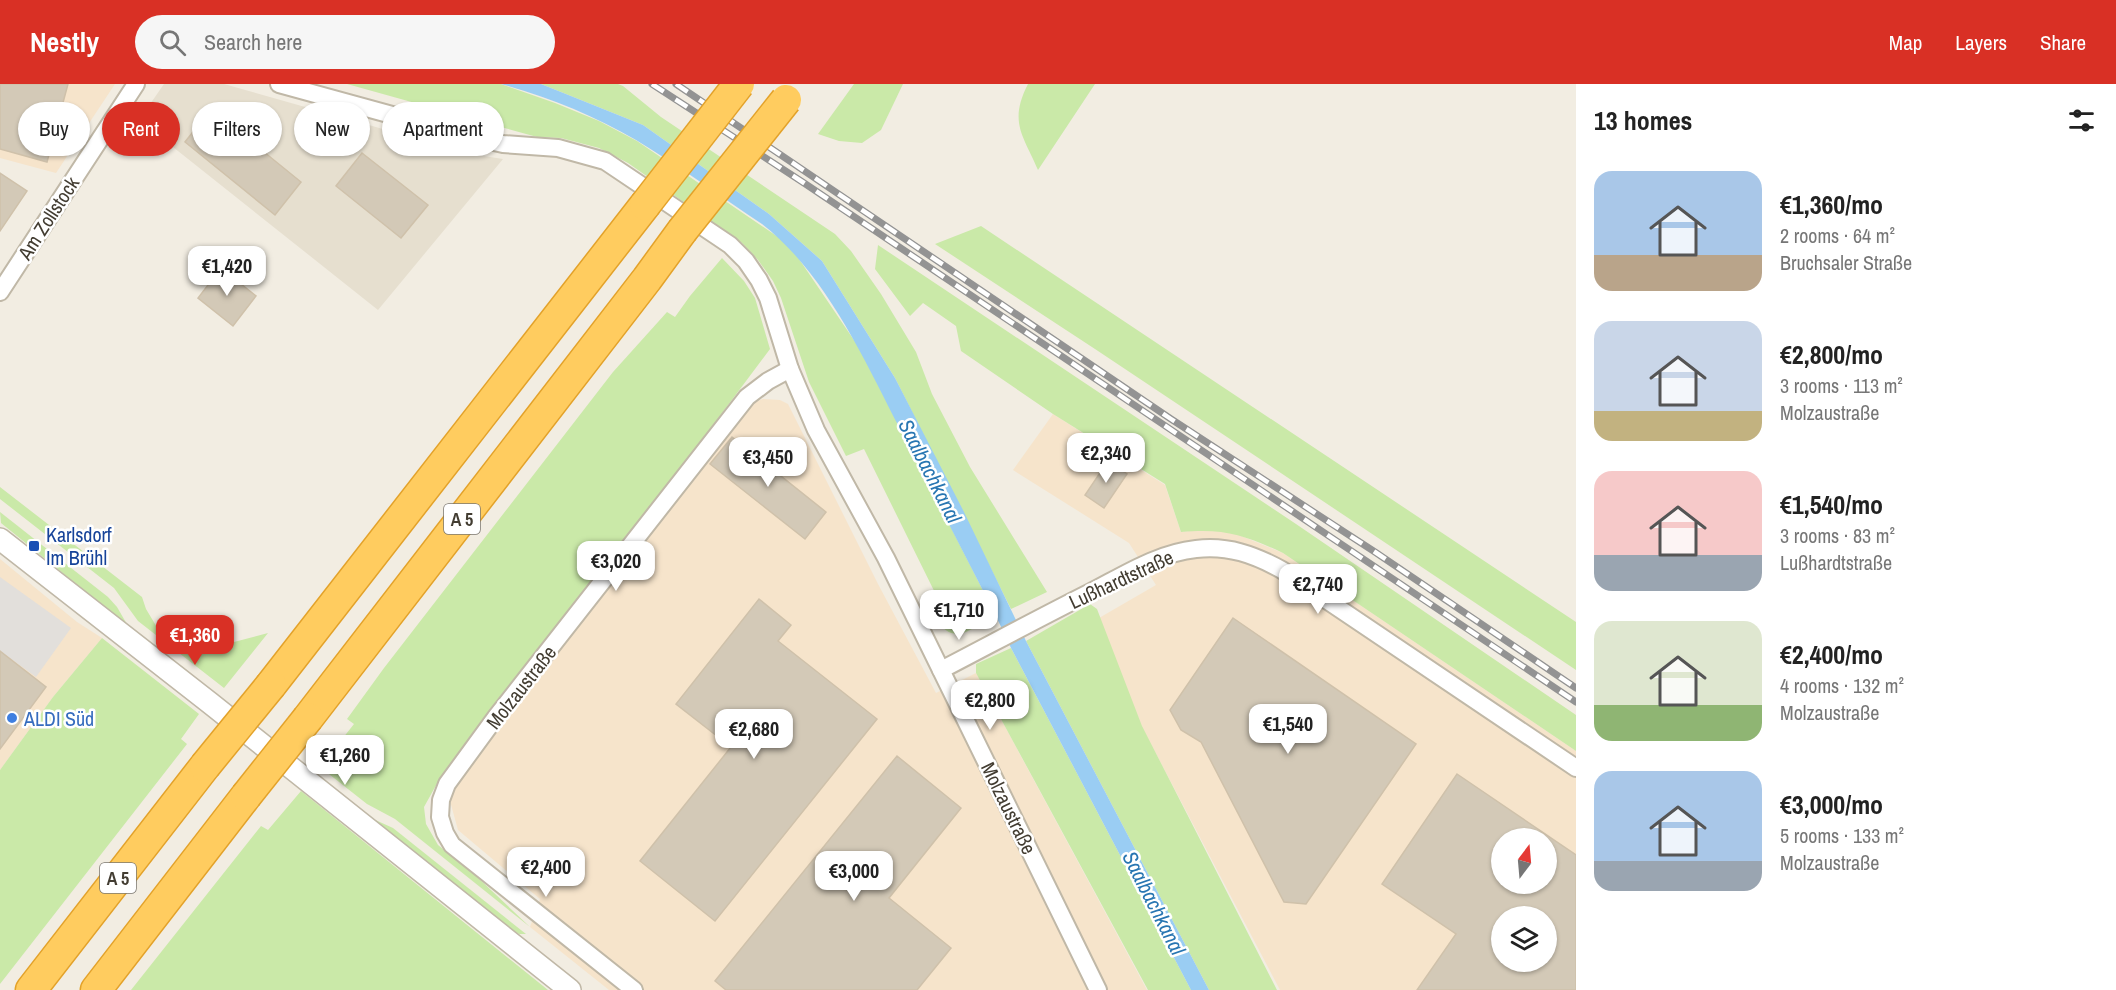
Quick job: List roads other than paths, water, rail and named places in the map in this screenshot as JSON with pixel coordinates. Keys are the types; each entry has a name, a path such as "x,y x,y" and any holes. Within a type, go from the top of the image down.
{"highway":[{"name":"A 5","path":"31,990 739,84"},
{"name":"A 5","path":"96,990 641,287 680,220 792,92"}],"street":[{"name":"Am Zollstock","path":"0,292 136,84"},
{"name":"Molzaustraße","path":"279,84 485,140 503,144 558,148 605,161 680,220 730,245 746,261 768,298 790,369 816,430 886,558 1098,990"},
{"name":"Molzaustraße","path":"634,990 452,845 440,817 441,800 447,784 496,717 747,397 768,381 790,369"},
{"path":"0,539 570,990"},
{"name":"Lußhardtstraße","path":"941,670 1154,559 1197,549 1226,548 1265,560 1282,570 1576,768"}],"water":[{"name":"Saalbachkanal","path":"501,84 541,84 643,125 769,214 822,261 895,378 964,512 1026,641 1209,990 1191,990 1011,648 871,373 824,291 784,244 762,224 636,140 570,108 536,94"}],"railway":[{"path":"652,84 804,183 1576,702"},
{"path":"676,84 1171,419 1375,552 1576,688"}],"place":[{"name":"Karlsdorf Im Brühl","path":"34,546"},
{"name":"ALDI Süd","path":"12,718"}]}
